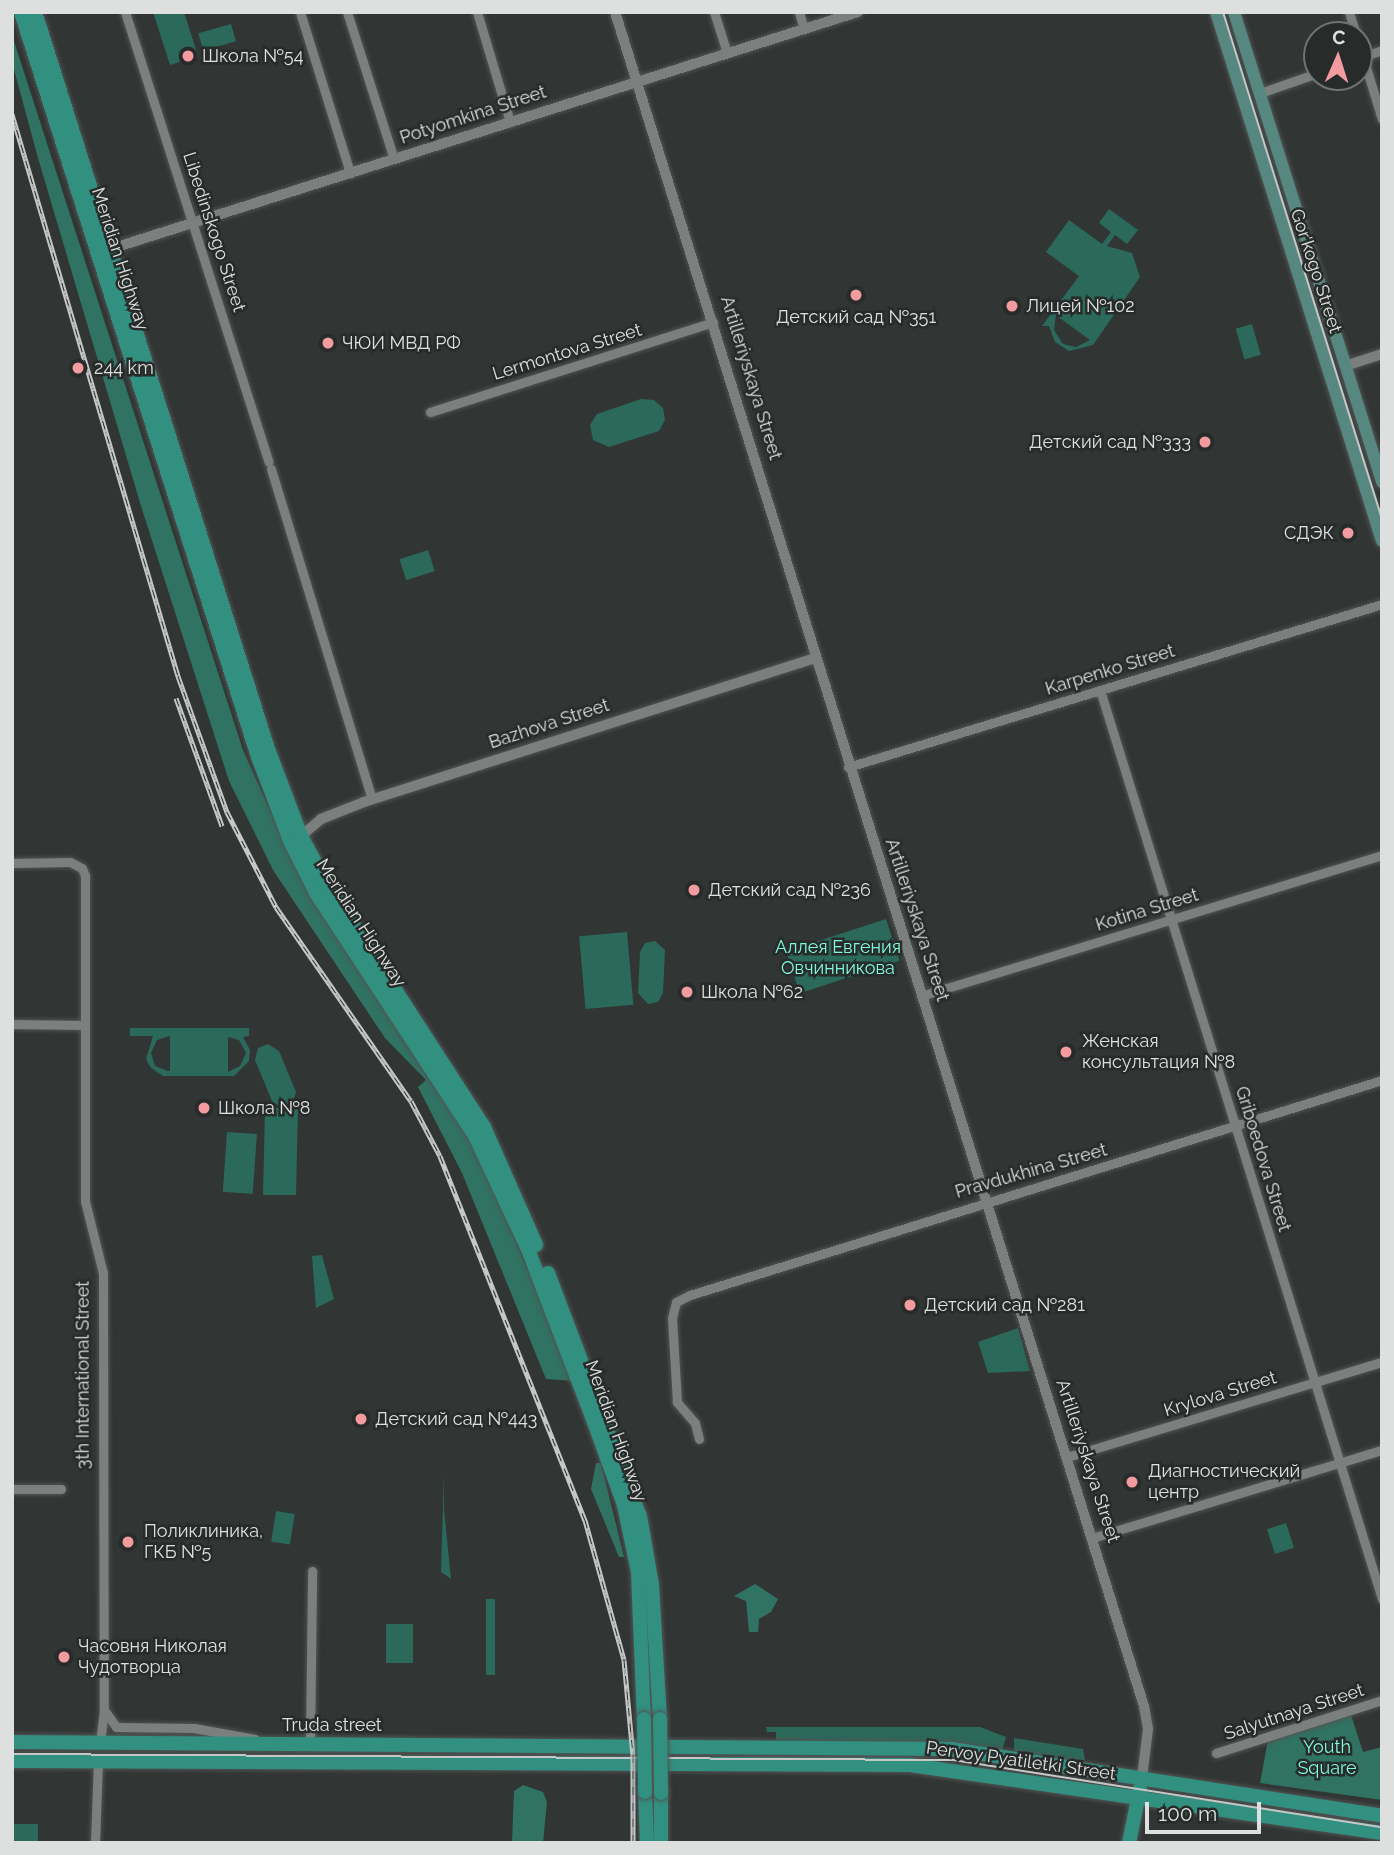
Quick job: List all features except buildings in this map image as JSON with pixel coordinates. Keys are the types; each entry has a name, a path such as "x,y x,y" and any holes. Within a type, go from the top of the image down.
{"main road":[{"name":"Meridian Highway","path":"21,12 105,250 268,749 301,836 328,886 484,1127 538,1248 640,1516 652,1585 660,1719 661,1843"},
{"name":"Meridian Highway","path":"35,12 258,757 290,841 316,893 475,1136 529,1252 624,1505 638,1572 647,1843"},
{"name":"Gor'kogo Street","path":"1216,12 1382,541"},
{"name":"Gor'kogo Street","path":"1234,12 1382,482"},
{"path":"1329,371 1345,366"},
{"name":"Truda street","path":"12,1742 652,1747"},
{"name":"3th International Street","path":"98,1761 100,1743"},
{"name":"Pervoy Pyatiletki Street","path":"652,1747 951,1749 1382,1816"},
{"path":"12,1761 98,1761"},
{"name":"Pervoy Pyatiletki Street","path":"98,1761 933,1767 1382,1833"},
{"name":"Artilleriyskaya Street","path":"1129,1843 1142,1777"}],"street":[{"name":"Libedinskogo Street","path":"125,12 195,222 372,799"},
{"path":"300,12 350,173"},
{"path":"346,12 394,159"},
{"path":"477,12 510,122"},
{"name":"Artilleriyskaya Street","path":"615,12 713,322 814,658 1146,1713 1142,1777"},
{"path":"715,12 727,52"},
{"path":"799,12 804,29"},
{"name":"Potyomkina Street","path":"105,250 859,12"},
{"path":"1260,93 1303,78"},
{"path":"1373,91 1382,119"},
{"name":"Lermontova Street","path":"429,412 713,322"},
{"path":"1345,366 1382,355"},
{"name":"Karpenko Street","path":"848,766 1382,604"},
{"name":"Bazhova Street","path":"301,836 321,819 372,799 814,658"},
{"name":"Griboedova Street","path":"1100,690 1382,1599"},
{"name":"Kotina Street","path":"921,996 1382,855"},
{"name":"3th International Street","path":"12,863 70,862 82,867 85,1201 103,1273 104,1710 100,1743"},
{"path":"12,1024 85,1025"},
{"name":"Pravdukhina Street","path":"699,1440 695,1423 677,1402 673,1330 676,1302 690,1295 985,1200 1382,1080"},
{"name":"Krylova Street","path":"1067,1457 1382,1362"},
{"path":"1093,1538 1382,1450"},
{"path":"12,1489 61,1489"},
{"path":"310,1744 312,1571"},
{"name":"Salyutnaya Street","path":"1216,1753 1382,1700"},
{"path":"104,1710 116,1727 194,1728 288,1744"},
{"name":"3th International Street","path":"95,1843 98,1761"}],"green space":[{"path":"153,12 184,12 198,56 170,65"},
{"path":"231,24 236,41 203,51 198,33"},
{"path":"12,35 243,750 292,859 472,1140 576,1381 546,1379 462,1173 418,1087 426,1080 385,1038 273,870 229,781 141,506 38,158 12,62"},
{"path":"1109,209 1138,230 1127,244 1115,235 1107,246 1132,253 1140,277 1093,345 1069,351 1055,342 1049,326 1042,326 1079,276 1046,252 1069,220 1102,244 1111,232 1099,223","holes":["1057,316 1090,340 1076,347 1063,344 1054,330"]},
{"path":"1252,324 1261,355 1244,359 1236,329"},
{"path":"641,399 654,400 663,408 665,420 659,431 609,447 593,440 590,425 597,414"},
{"path":"428,550 435,571 406,580 399,559"},
{"name":"Аллея Евгения Овчинникова","path":"886,919 900,961 800,993 786,951"},
{"path":"627,932 633,1005 586,1009 579,936"},
{"path":"655,941 665,950 663,993 658,1002 648,1004 638,993 640,952 645,943"},
{"path":"130,1028 249,1028 249,1036 243,1037 250,1050 249,1061 234,1076 163,1076 151,1068 146,1059 153,1036 130,1036","holes":["170,1036 170,1071 168,1071 155,1066 151,1053 157,1040","228,1037 239,1040 246,1053 240,1066 228,1072"]},
{"path":"268,1044 279,1051 296,1092 293,1102 284,1108 298,1108 296,1195 263,1195 265,1108 282,1108 272,1101 255,1060 258,1048"},
{"path":"227,1132 257,1134 253,1194 223,1192"},
{"path":"322,1255 334,1299 316,1308 312,1256"},
{"path":"1018,1328 1030,1371 988,1373 978,1342"},
{"path":"596,1463 601,1463 624,1557 619,1557 591,1489"},
{"path":"444,1473 444,1509 451,1579 441,1572"},
{"path":"276,1511 295,1514 290,1545 271,1542"},
{"path":"1286,1523 1294,1548 1275,1554 1267,1529"},
{"path":"755,1584 778,1599 771,1612 759,1619 758,1632 749,1632 746,1601 734,1596"},
{"path":"486,1599 495,1599 495,1675 486,1675"},
{"path":"386,1624 413,1624 413,1663 386,1663"},
{"name":"Youth Square","path":"1351,1715 1363,1752 1382,1747 1382,1800 1260,1783 1268,1740"},
{"path":"766,1727 980,1727 1006,1737 1002,1750 817,1743 776,1740 776,1732 767,1732"},
{"path":"1014,1738 1083,1749 1085,1759 1081,1763 1014,1753"},
{"path":"523,1785 543,1792 547,1802 543,1843 512,1843 514,1791"},
{"path":"12,1824 38,1824 38,1843 12,1843"}],"tram line":[{"path":"1223,12 1382,519"},
{"path":"12,1754 953,1760 1382,1827"}],"railway":[{"path":"12,114 178,676 227,812 276,907 411,1101 440,1156 585,1520 624,1660 633,1755 633,1843"},
{"path":"176,698 222,826"}],"place":[{"name":"Школа №54","path":"188,56"},
{"name":"Детский сад №351","path":"856,295"},
{"name":"Лицей №102","path":"1012,306"},
{"name":"ЧЮИ МВД РФ","path":"328,343"},
{"name":"244 km","path":"78,368"},
{"name":"Детский сад №333","path":"1205,442"},
{"name":"СДЭК","path":"1348,533"},
{"name":"Детский сад №236","path":"694,890"},
{"name":"Школа №62","path":"687,992"},
{"name":"Женская консультация №8","path":"1066,1052"},
{"name":"Школа №8","path":"204,1108"},
{"name":"Детский сад №281","path":"910,1305"},
{"name":"Детский сад №443","path":"361,1419"},
{"name":"Диагностический центр","path":"1132,1482"},
{"name":"Поликлиника, ГКБ №5","path":"128,1542"},
{"name":"Часовня Николая Чудотворца","path":"64,1657"}]}
